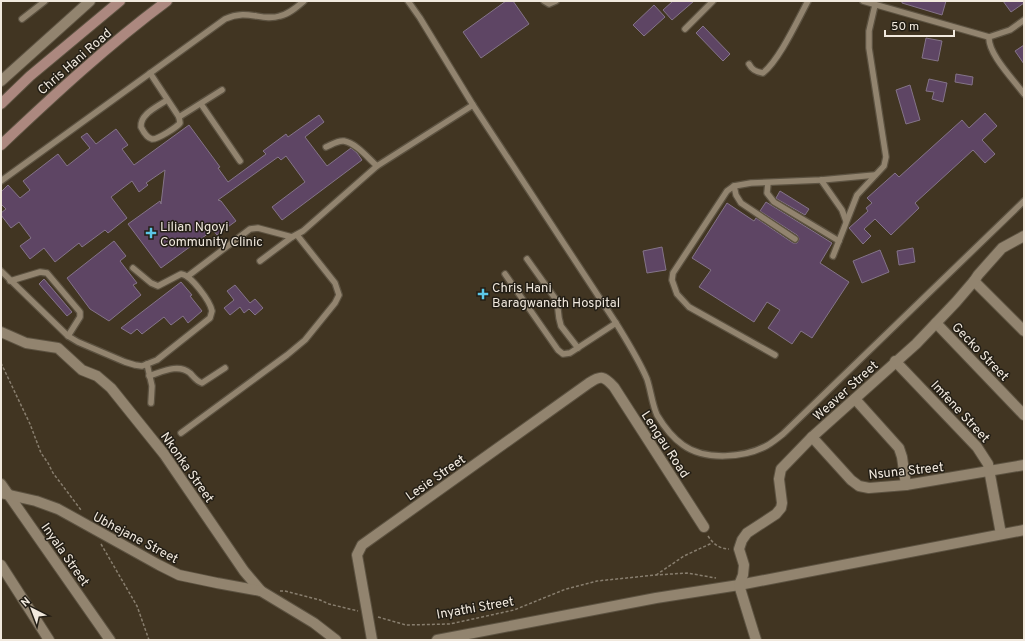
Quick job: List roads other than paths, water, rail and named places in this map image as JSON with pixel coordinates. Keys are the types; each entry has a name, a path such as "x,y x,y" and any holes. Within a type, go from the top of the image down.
{"main road":[{"name":"Chris Hani Road","path":"1,104 30,76 120,1"},
{"name":"Chris Hani Road","path":"1,145 47,102 107,50 168,1"}],"street":[{"path":"1,81 90,1"},
{"name":"Weaver Street","path":"739,585 743,574 744,565 739,549 742,540 747,533 779,512 782,503 779,479 781,469 812,437 916,344 1002,248 1024,236"},
{"path":"974,281 1024,331"},
{"name":"Gecko Street","path":"936,323 1024,415"},
{"name":"Nkonka Street","path":"1,332 26,343 58,348 82,370 97,376 111,388 164,454 244,571 261,591"},
{"name":"Imfene Street","path":"896,362 978,447 988,464 1001,534"},
{"name":"Lesie Street","path":"372,640 357,554 362,545 589,383 598,378 604,378"},
{"name":"Lengau Road","path":"604,378 614,387 704,527"},
{"path":"855,399 899,448 902,457 906,485"},
{"name":"Nsuna Street","path":"812,437 838,466 859,486 869,488 906,485 1024,465"},
{"name":"Inyala Street","path":"1,484 5,494 110,640"},
{"name":"Ubhejane Street","path":"5,494 36,501 58,510 90,526 159,565 179,574 205,581 261,591 314,623 336,640"},
{"path":"437,640 656,598 739,585 1024,530"},
{"path":"1,565 49,640"},
{"path":"739,585 756,640"}],"lane":[{"path":"22,19 45,1"},
{"path":"1,181 225,19 244,14 276,17 290,12 304,1"},
{"path":"408,1 473,105 632,348 647,380 657,414 672,435 683,446 695,451 719,456 738,455 768,445 783,434 1024,201"},
{"path":"544,1 549,4 556,1"},
{"path":"685,29 713,1"},
{"path":"749,64 750,67 756,72 763,73 768,69 776,59 808,1"},
{"path":"863,1 989,37 1010,30 1024,20"},
{"path":"833,256 857,195 884,166 886,157 869,43 869,31 875,4"},
{"path":"989,37 992,52 1024,94"},
{"path":"150,73 179,118 180,123 153,139 148,137 142,130 142,120 145,115 166,100"},
{"path":"179,118 222,90"},
{"path":"200,104 240,161"},
{"path":"260,261 303,231 377,166 473,105"},
{"path":"326,147 336,142 344,141 353,145 377,166"},
{"path":"775,355 689,307 677,294 673,286 673,273 727,191 734,186 751,183 821,180 874,175"},
{"path":"821,180 842,210 846,221"},
{"path":"768,183 768,193 774,202 839,241"},
{"path":"734,186 736,195 742,203 795,239"},
{"path":"181,433 305,340 336,303 339,295 335,283 294,236 258,228 250,229 188,276"},
{"path":"527,258 556,301 561,326 578,348"},
{"path":"1,272 68,336 78,342 126,362 142,366 164,355 210,318 212,314 210,304 188,276 181,274 158,286 151,283 133,268"},
{"path":"10,281 40,272 47,274 80,312 80,317 68,336"},
{"path":"505,274 558,350 563,354 570,353 616,323"},
{"path":"146,364 152,386 151,403"},
{"path":"149,376 180,368 191,374 196,380 202,383 225,368"}],"place":[{"name":"Lilian Ngoyi Community Clinic","path":"151,233"},
{"name":"Chris Hani Baragwanath Hospital","path":"483,294"}]}
